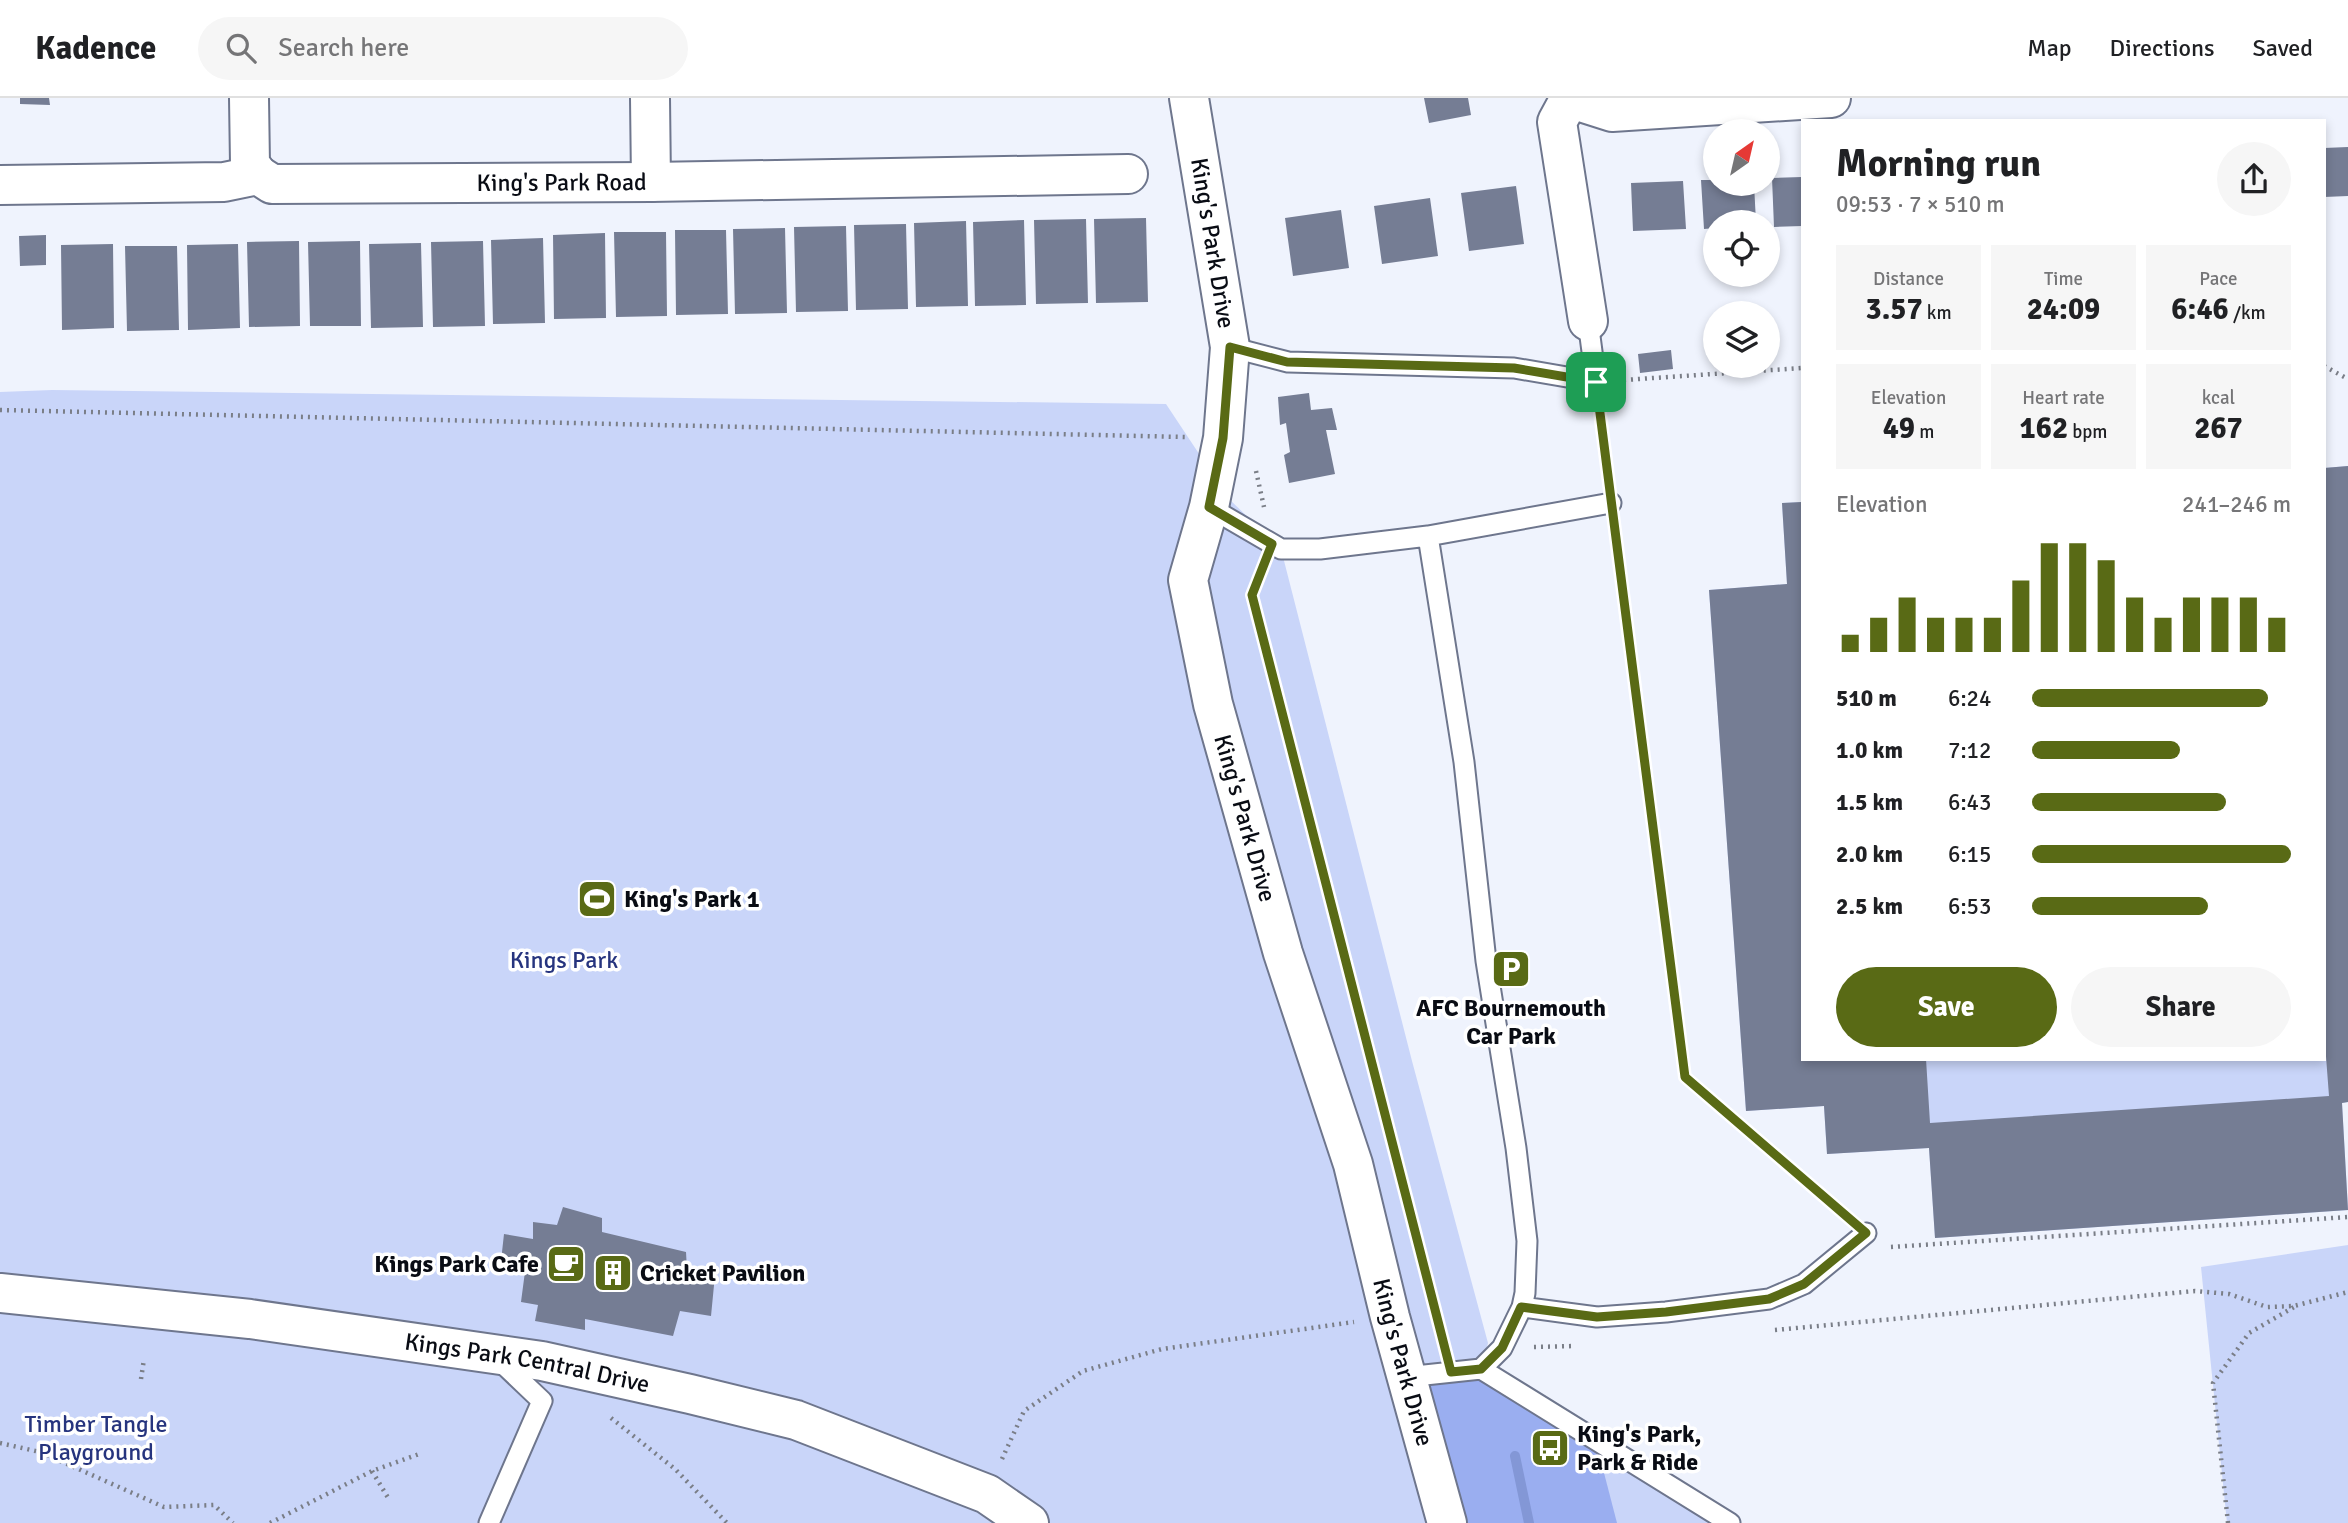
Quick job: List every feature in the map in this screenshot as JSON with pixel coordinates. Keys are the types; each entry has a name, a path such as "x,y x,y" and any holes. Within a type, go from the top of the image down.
{"street":[{"path":"249,98 250,164 258,175"},
{"path":"650,98 652,182"},
{"name":"King's Park Drive","path":"1189,98 1230,347 1223,438 1209,507 1188,580 1213,704 1283,953 1353,1164 1390,1317 1447,1523"},
{"path":"1588,321 1557,122 1569,99 1612,113 1832,98"},
{"name":"King's Park Road","path":"0,186 224,181 258,175 272,184 652,182 1128,174"},
{"name":"Kings Park Central Drive","path":"0,1293 250,1319 542,1361 796,1420 986,1494 1029,1523"}],"lane":[{"path":"1230,347 1287,362 1514,368 1596,382 1588,321"},
{"path":"1209,507 1281,549 1320,548 1428,536 1611,503"},
{"path":"1428,536 1464,762 1486,961 1516,1149 1527,1241 1525,1293 1521,1307 1502,1348 1481,1369"},
{"path":"1521,1307 1597,1317 1666,1312 1769,1299 1804,1284 1866,1233"},
{"path":"489,1523 542,1401 494,1354"},
{"path":"1406,1377 1481,1369 1730,1523"}],"path":[{"path":"2326,367 2348,379"},
{"path":"1801,368 1596,382 1685,1077 1883,1248 2348,1217"},
{"path":"0,410 1223,438"},
{"path":"1255,465 1272,544 1252,595 1451,1372"},
{"path":"1762,1331 2196,1291 2230,1294 2267,1307 2294,1306 2348,1292"},
{"path":"2228,1523 2213,1383 2249,1333 2294,1306"},
{"path":"986,1494 1024,1411 1083,1371 1162,1349 1390,1317"},
{"path":"1502,1348 1587,1345"},
{"path":"141,1379 144,1359"},
{"path":"604,1411 675,1469 727,1523"},
{"path":"0,1443 40,1452 164,1507 214,1505 233,1523"},
{"path":"270,1523 372,1471 422,1453"},
{"path":"372,1471 390,1501"}],"green space":[{"name":"Kings Park","path":"52,390 1166,404 1229,499 1281,549 1412,1061 1488,1343 1481,1369 1730,1523 0,1523 0,392"},
{"path":"2348,466 2348,1102 2342,1103 2348,1210 1935,1238 1929,1148 1827,1154 1824,1106 1746,1111 1709,590 1787,584 1782,503 1801,502 1801,1061 2326,1061 2326,468"},
{"path":"2348,1245 2348,1523 2227,1523 2201,1267"}],"shaded area":[{"path":"1481,1369 1596,1442 1617,1523 1447,1523 1406,1377"}],"building":[{"path":"20,98 49,98 50,105 20,104"},
{"path":"1424,98 1468,98 1471,115 1429,123"},
{"path":"2348,147 2348,196 2326,197 2326,148"},
{"path":"1801,177 1801,226 1780,227 1780,210 1773,210 1773,196 1780,196 1780,178"},
{"path":"1701,180 1703,196 1755,196 1755,210 1703,210 1703,213"},
{"path":"1683,181 1686,229 1633,231 1631,183"},
{"path":"1516,186 1524,244 1469,251 1461,193"},
{"path":"1430,198 1438,256 1382,264 1374,206"},
{"path":"1341,210 1349,268 1293,276 1285,218"},
{"path":"1146,218 1148,302 1096,303 1094,219"},
{"path":"1086,219 1088,303 1036,304 1034,220"},
{"path":"1024,220 1026,305 975,306 973,222"},
{"path":"966,221 968,306 916,307 914,223"},
{"path":"906,224 908,309 856,310 854,225"},
{"path":"846,226 848,311 796,312 794,227"},
{"path":"785,228 787,313 735,314 733,229"},
{"path":"675,230 726,230 728,314 676,315"},
{"path":"614,232 666,232 667,316 616,317"},
{"path":"605,233 606,318 554,319 553,235"},
{"path":"46,235 46,265 20,266 19,236"},
{"path":"543,238 545,323 493,324 491,240"},
{"path":"299,241 300,326 249,327 247,242"},
{"path":"360,241 361,326 310,326 308,242"},
{"path":"483,241 485,326 433,327 431,242"},
{"path":"421,243 423,327 371,328 369,244"},
{"path":"113,244 114,328 62,330 61,245"},
{"path":"238,244 240,328 188,330 187,245"},
{"path":"125,246 177,246 179,330 127,331"},
{"path":"1671,350 1673,369 1640,373 1638,354"},
{"path":"1309,393 1311,410 1332,408 1337,430 1326,430 1335,474 1289,483 1284,455 1290,452 1286,423 1280,425 1278,397"},
{"path":"2348,466 2348,1102 2342,1103 2348,1210 1935,1238 1929,1148 1827,1154 1824,1106 1746,1111 1709,590 1787,584 1782,503 1801,502 1801,1061 1926,1061 1930,1123 2329,1096 2326,1056 2326,468"},
{"name":"Cricket Pavilion","path":"563,1207 602,1218 602,1232 686,1252 687,1270 715,1275 711,1316 680,1311 673,1336 585,1319 585,1330 535,1321 538,1305 521,1302 526,1264 501,1261 504,1234 533,1239 533,1222 557,1225"}],"waterway":[{"path":"1515,1456 1529,1523"}],"place":[{"name":"King's Park 1","path":"597,899"},
{"name":"AFC Bournemouth Car Park","path":"1511,969"},
{"name":"Kings Park Cafe","path":"566,1264"},
{"name":"Cricket Pavilion","path":"613,1273"},
{"name":"King's Park, Park & Ride","path":"1550,1448"}],"route":[{"path":"1230,347 1287,362 1514,368 1596,382 1685,1077 1866,1233 1804,1284 1769,1299 1666,1312 1597,1317 1521,1307 1502,1348 1481,1369 1451,1372 1252,595 1272,544 1209,507 1223,438 1230,347"}],"park label":[{"name":"Timber Tangle Playground","path":"96,1438"}]}
